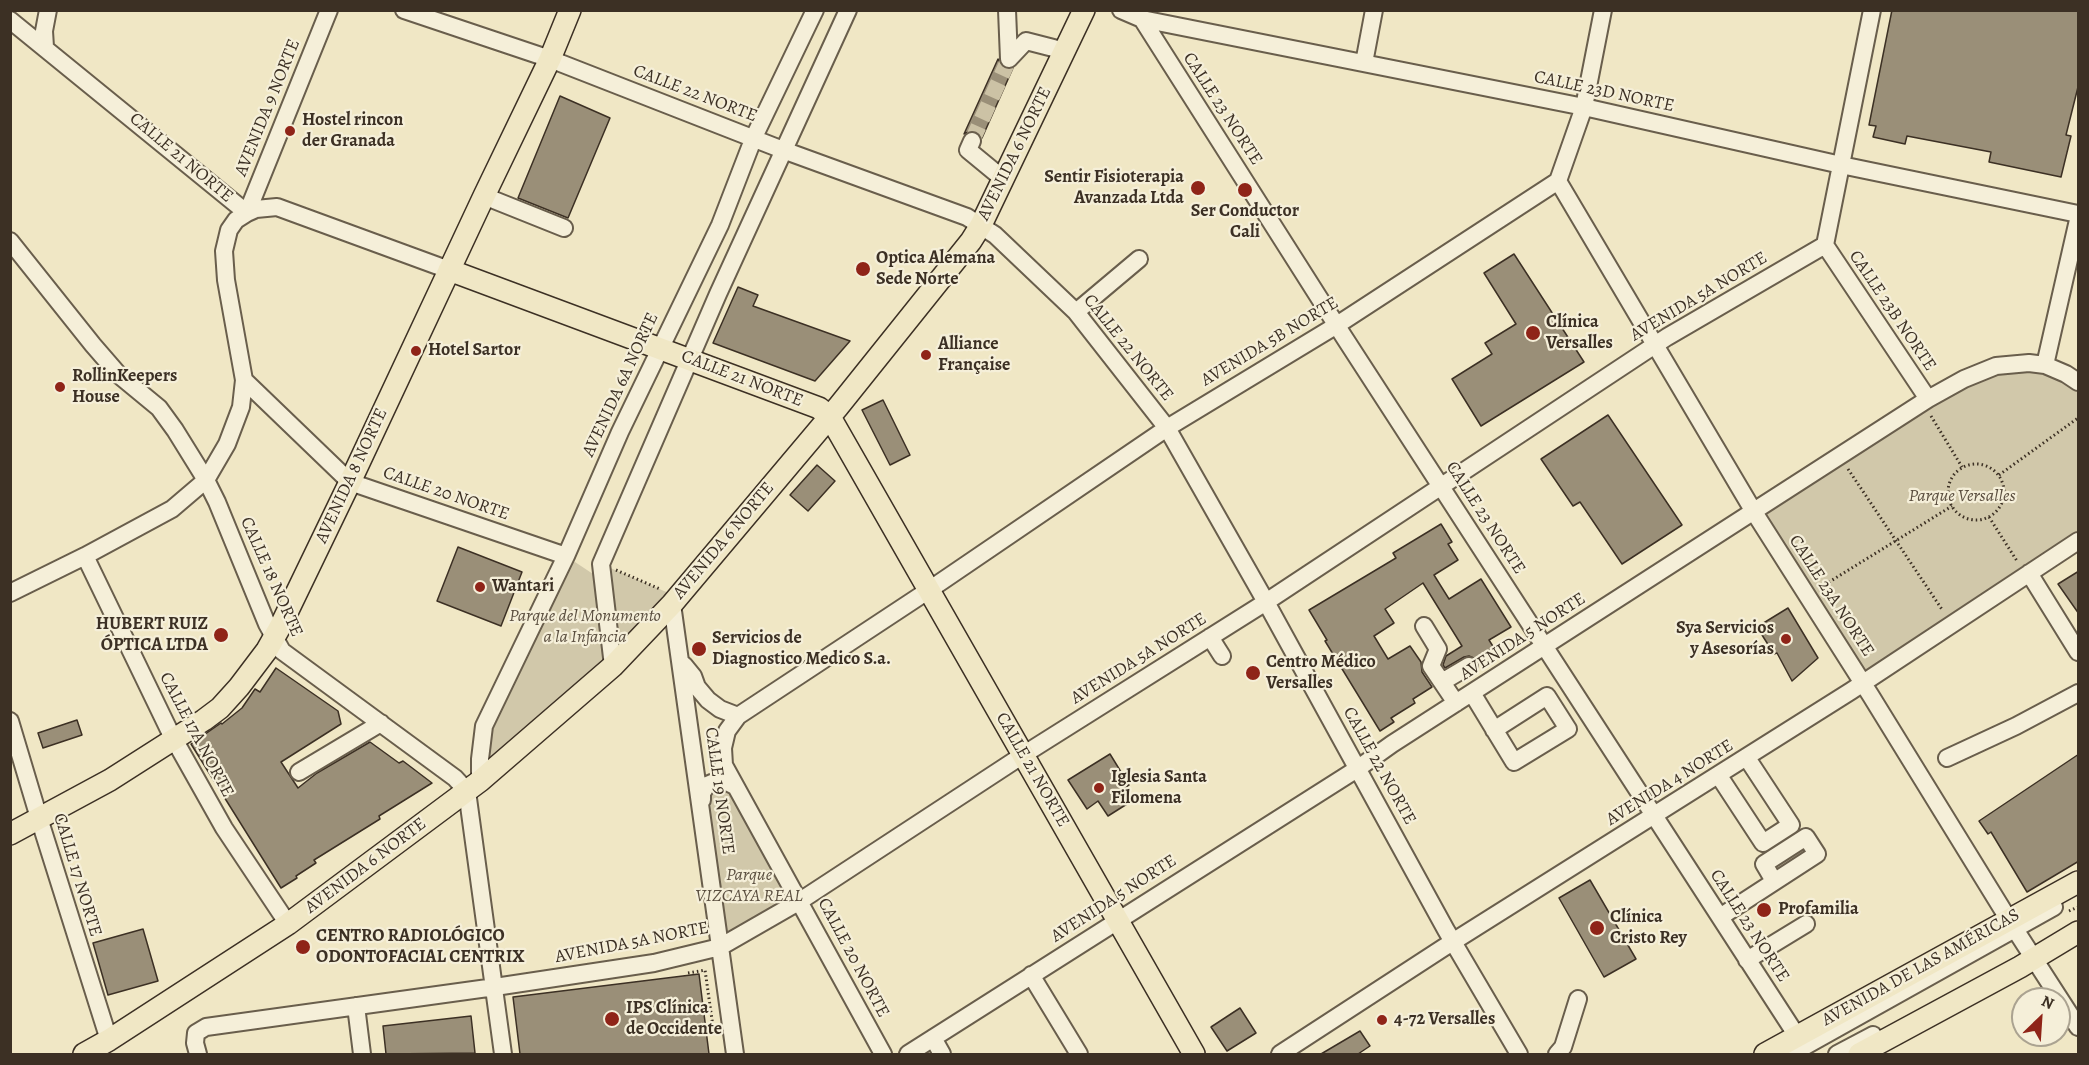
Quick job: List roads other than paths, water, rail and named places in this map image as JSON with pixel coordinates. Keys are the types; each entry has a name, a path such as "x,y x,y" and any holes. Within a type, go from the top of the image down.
{"main road":[{"name":"AVENIDA 8 NORTE","path":"10,834 110,780 175,740 220,708 255,667 274,638 350,482 550,59 570,10"},
{"name":"AVENIDA 6 NORTE","path":"84,1054 288,924 473,786 613,666 675,600 830,417 970,241 981,225 1084,10"},
{"name":"CALLE 21 NORTE","path":"449,270 819,408 830,417 1194,1054"},
{"name":"AVENIDA DE LAS AMÉRICAS","path":"1765,1054 1794,1046 2012,925 2079,882"},
{"path":"1859,1054 2031,955 2079,932"}],"street":[{"path":"45,47 48,10"},
{"name":"AVENIDA 9 NORTE","path":"10,593 172,509 206,480 227,444 241,407 244,380 226,280 224,251 229,230 236,220 247,213 329,10"},
{"name":"CALLE 22 NORTE","path":"404,10 550,59 783,150 967,217 995,235 1076,312 1167,428 1266,602 1453,942 1519,1054"},
{"name":"AVENIDA 6A NORTE","path":"473,786 480,759 484,726 566,556 660,348 720,225 754,138 815,10"},
{"path":"613,666 601,564 783,150 848,10"},
{"path":"1007,10 1009,59 1026,41 1065,51"},
{"name":"CALLE 23D NORTE","path":"1121,10 1142,19 1584,107 1841,165 2079,214"},
{"path":"1364,63 1374,10"},
{"path":"1558,182 1584,107 1603,10"},
{"path":"1825,245 1872,10"},
{"name":"CALLE 23 NORTE","path":"1142,19 1337,325 1720,916 1794,1046"},
{"name":"CALLE 21 NORTE","path":"10,20 247,213 256,209 277,207 449,270"},
{"path":"972,141 968,150 1002,178"},
{"name":"AVENIDA 5B NORTE","path":"724,765 723,748 727,731 738,716 929,590 1167,428 1337,325 1558,182"},
{"name":"CALLE 23A NORTE","path":"1558,182 1754,512 2079,1028"},
{"path":"484,196 564,228"},
{"path":"2079,220 2045,365 2079,382"},
{"name":"CALLE 18 NORTE","path":"10,241 119,375 159,408 175,430 206,480 274,638 282,651 455,778 473,786"},
{"name":"AVENIDA 5A NORTE","path":"198,1054 195,1043 196,1033 206,1027 654,963 720,947 800,901 1023,755 1266,602 1655,345 1825,245"},
{"name":"CALLE 23B NORTE","path":"1825,245 1930,407"},
{"path":"1076,312 1139,259"},
{"name":"AVENIDA 5 NORTE","path":"908,1054 1357,769 1840,457 1930,407 1965,379 1996,366 2029,363 2045,365"},
{"name":"CALLE 20 NORTE","path":"244,380 350,482 566,556"},
{"name":"AVENIDA 4 NORTE","path":"1280,1054 1863,683 2024,568 2079,541"},
{"name":"CALLE 17A NORTE","path":"85,556 175,740 224,828 288,924"},
{"path":"2024,568 2079,652"},
{"name":"CALLE 19 NORTE","path":"675,600 681,661 735,1054"},
{"path":"1425,626 1438,649 1431,666 1456,703"},
{"path":"1210,637 1222,656"},
{"path":"681,661 708,700 720,709 738,716"},
{"path":"1442,682 1469,666"},
{"path":"1472,693 1494,730"},
{"path":"1947,758 2079,693"},
{"name":"CALLE 17 NORTE","path":"10,721 109,1040"},
{"path":"299,772 381,723"},
{"path":"1719,776 1763,843 1791,825 1747,758"},
{"name":"CALLE 20 NORTE","path":"724,765 883,1054"},
{"path":"702,807 702,793 707,785 724,781 735,786"},
{"path":"473,786 503,1054"},
{"path":"1720,916 1774,881"},
{"path":"2012,925 2079,894"},
{"path":"1837,1054 2031,955 2079,921"},
{"path":"1747,960 1806,924"},
{"path":"1031,975 1079,1054"},
{"path":"1557,1054 1563,1047 1578,999"},
{"path":"356,1006 362,1054"},
{"path":"933,1038 942,1054"}],"tunnel":[{"path":"972,141 1009,59"}],"place":[{"name":"Hostel rincon der Granada","path":"290,131"},
{"name":"Sentir Fisioterapia Avanzada Ltda","path":"1198,188"},
{"name":"Ser Conductor Cali","path":"1245,190"},
{"name":"Optica Alemana Sede Norte","path":"863,269"},
{"name":"Clínica Versalles","path":"1533,333"},
{"name":"Hotel Sartor","path":"416,351"},
{"name":"Alliance Française","path":"926,355"},
{"name":"RollinKeepers House","path":"60,387"},
{"name":"Wantari","path":"480,587"},
{"name":"HUBERT RUIZ ÓPTICA LTDA","path":"221,635"},
{"name":"Sya Servicios y Asesorías","path":"1786,639"},
{"name":"Servicios de Diagnostico Medico S.a.","path":"699,649"},
{"name":"Centro Médico Versalles","path":"1253,673"},
{"name":"Iglesia Santa Filomena","path":"1099,788"},
{"name":"Profamilia","path":"1764,910"},
{"name":"Clínica Cristo Rey","path":"1597,928"},
{"name":"CENTRO RADIOLÓGICO ODONTOFACIAL CENTRIX","path":"303,947"},
{"name":"IPS Clínica de Occidente","path":"612,1019"},
{"name":"4-72 Versalles","path":"1382,1020"}],"park label":[{"name":"Parque Versalles","path":"1962,497"},
{"name":"Parque del Monumento a la Infancia","path":"585,627"},
{"name":"Parque VIZCAYA REAL","path":"749,886"}]}
